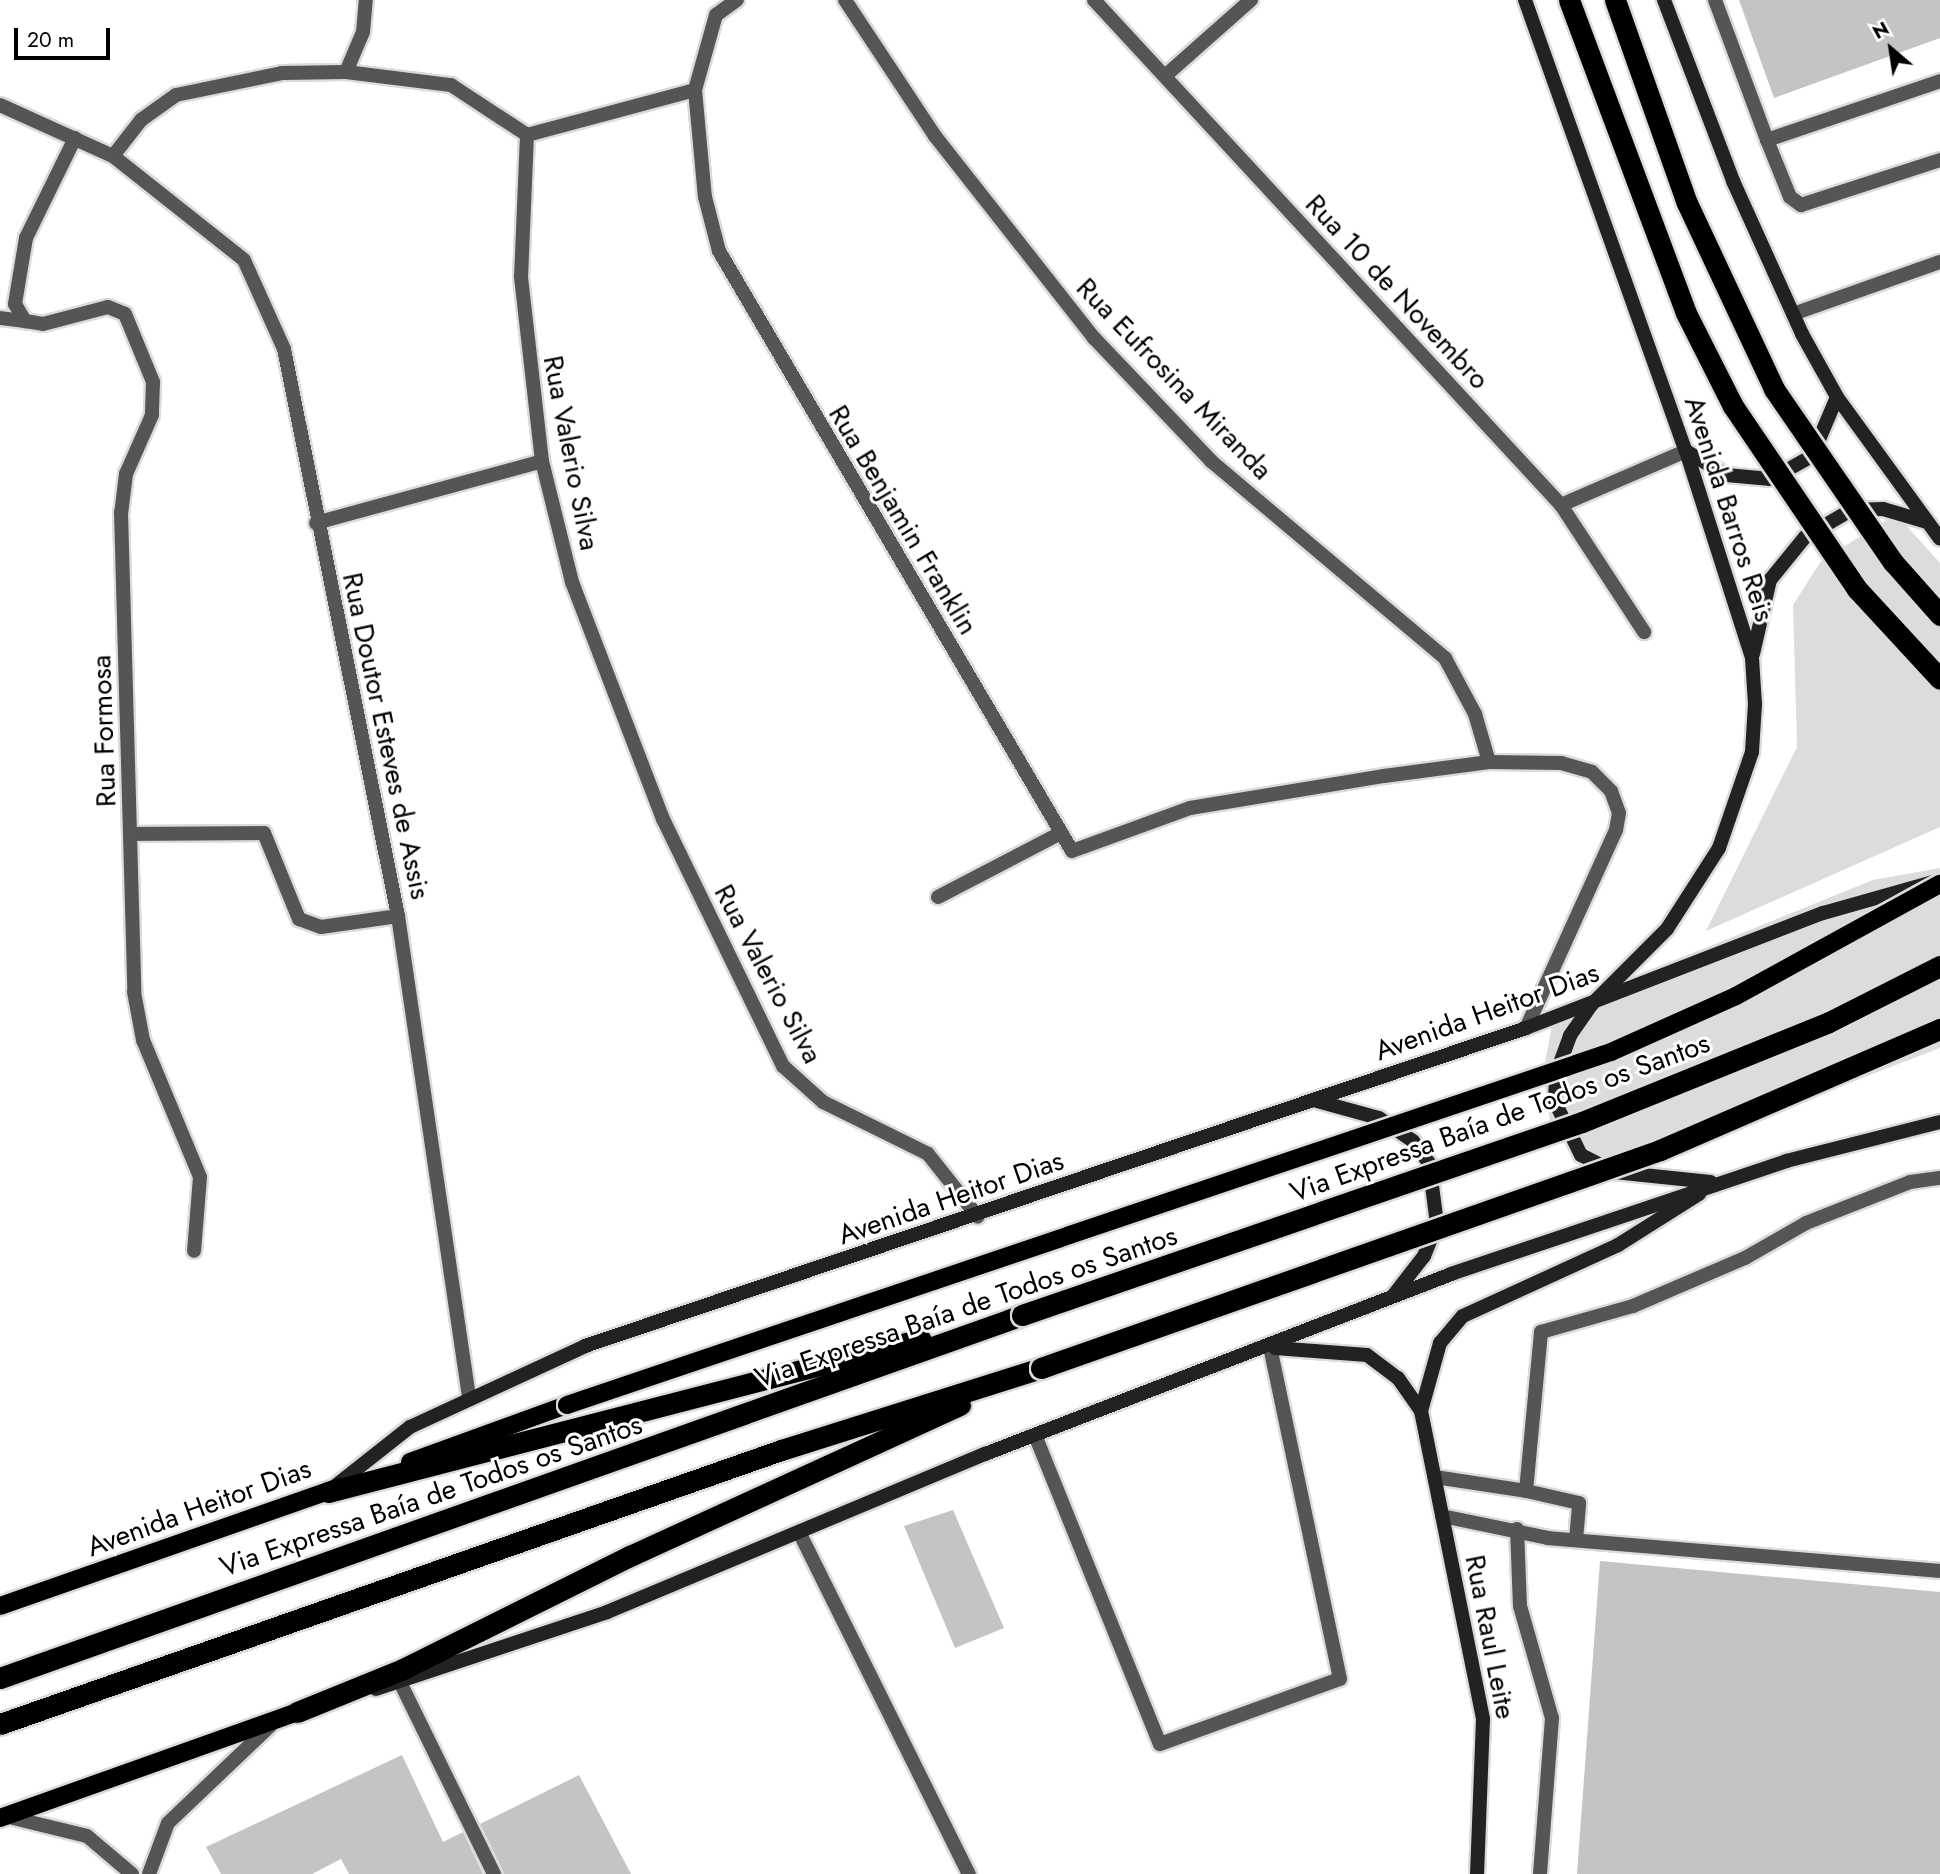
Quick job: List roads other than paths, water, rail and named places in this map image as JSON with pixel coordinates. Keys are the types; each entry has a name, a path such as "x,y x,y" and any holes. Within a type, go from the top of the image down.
{"highway":[{"path":"1569,0 1686,313 1733,405 1857,589 1940,679"},
{"path":"1615,0 1687,203 1774,389 1885,551 1940,615"},
{"name":"Via Expressa Baía de Todos os Santos","path":"0,1678 1022,1315 1582,1122 1829,1022 1940,966"},
{"path":"0,1724 611,1510 1041,1368 1660,1150 1940,1030"},
{"path":"328,1492 577,1430 782,1372 1022,1315"},
{"path":"288,1715 403,1669 630,1556 1041,1368"}],"main road":[{"name":"Avenida Barros Reis","path":"1525,0 1686,451 1752,658 1752,752 1719,848 1667,929 1592,1004"},
{"path":"1664,0 1793,314 1837,397 1940,539"},
{"path":"1686,451 1726,475 1770,479 1812,456 1837,397"},
{"path":"1752,658 1770,580 1805,537 1851,510 1882,509 1925,521 1940,530"},
{"path":"328,1492 567,1405 1611,1052 1735,996 1940,882"},
{"name":"Avenida Heitor Dias","path":"0,1606 328,1492 410,1427 469,1396 585,1346 978,1217 1526,1028 1823,913 1940,882"},
{"path":"1592,1004 1556,1074 1555,1102 1581,1155 1647,1179 1719,1182"},
{"path":"1314,1101 1379,1118 1413,1141 1429,1163 1437,1224 1424,1256 1392,1297"},
{"path":"2,1817 288,1715 400,1682 607,1612 1035,1436 1270,1348 1392,1297 1719,1182 1940,1122"},
{"name":"Rua Raul Leite","path":"1421,1411 1436,1352 1464,1316 1618,1245 1719,1182"},
{"name":"Rua Raul Leite","path":"1270,1348 1367,1355 1398,1378 1421,1411 1483,1719 1477,1874"}],"street":[{"path":"346,72 363,32 366,0"},
{"name":"Rua Benjamin Franklin","path":"737,0 716,15 695,90 705,197 719,251 1061,833"},
{"name":"Rua Eufrosina Miranda","path":"845,0 981,199 1094,338 1211,461 1446,657 1475,714 1489,762"},
{"name":"Rua 10 de Novembro","path":"1094,0 1561,505 1644,632"},
{"path":"1165,76 1251,0"},
{"path":"1715,0 1790,197 1801,205 1940,160"},
{"path":"0,105 113,156 141,120 176,95 282,73 346,72 451,85 527,135 695,90"},
{"path":"1767,140 1940,81"},
{"name":"Rua Valerio Silva","path":"527,135 521,276 542,461 572,582 612,694 663,819 783,1066 823,1102 928,1154 978,1217"},
{"path":"25,321 14,286 26,237 75,138"},
{"name":"Rua Doutor Esteves de Assis","path":"113,156 244,260 284,349 316,523 398,916 469,1396"},
{"path":"1793,314 1940,262"},
{"name":"Rua Formosa","path":"0,318 43,324 108,307 125,314 153,382 152,415 122,492 133,834 134,992 143,1040 200,1177 194,1251"},
{"path":"1561,505 1686,451"},
{"path":"316,523 542,461"},
{"path":"938,897 1061,833 1072,851 1189,808 1489,762 1561,763 1592,772 1611,791 1619,813 1602,868 1526,1028"},
{"path":"133,834 264,833 299,919 321,927 398,916"},
{"path":"1526,1491 1541,1332 1633,1306 1745,1258 1806,1223 1909,1182 1940,1178"},
{"path":"1035,1436 1160,1744 1340,1679 1270,1348"},
{"path":"1435,1477 1526,1491 1579,1503 1576,1540"},
{"path":"1441,1516 1576,1540 1940,1571"},
{"path":"1517,1529 1520,1606 1552,1718 1540,1874"},
{"path":"799,1532 969,1874"},
{"path":"400,1682 494,1874"},
{"path":"149,1874 151,1856 192,1794 288,1715"},
{"path":"2,1817 87,1836 132,1874"}]}
